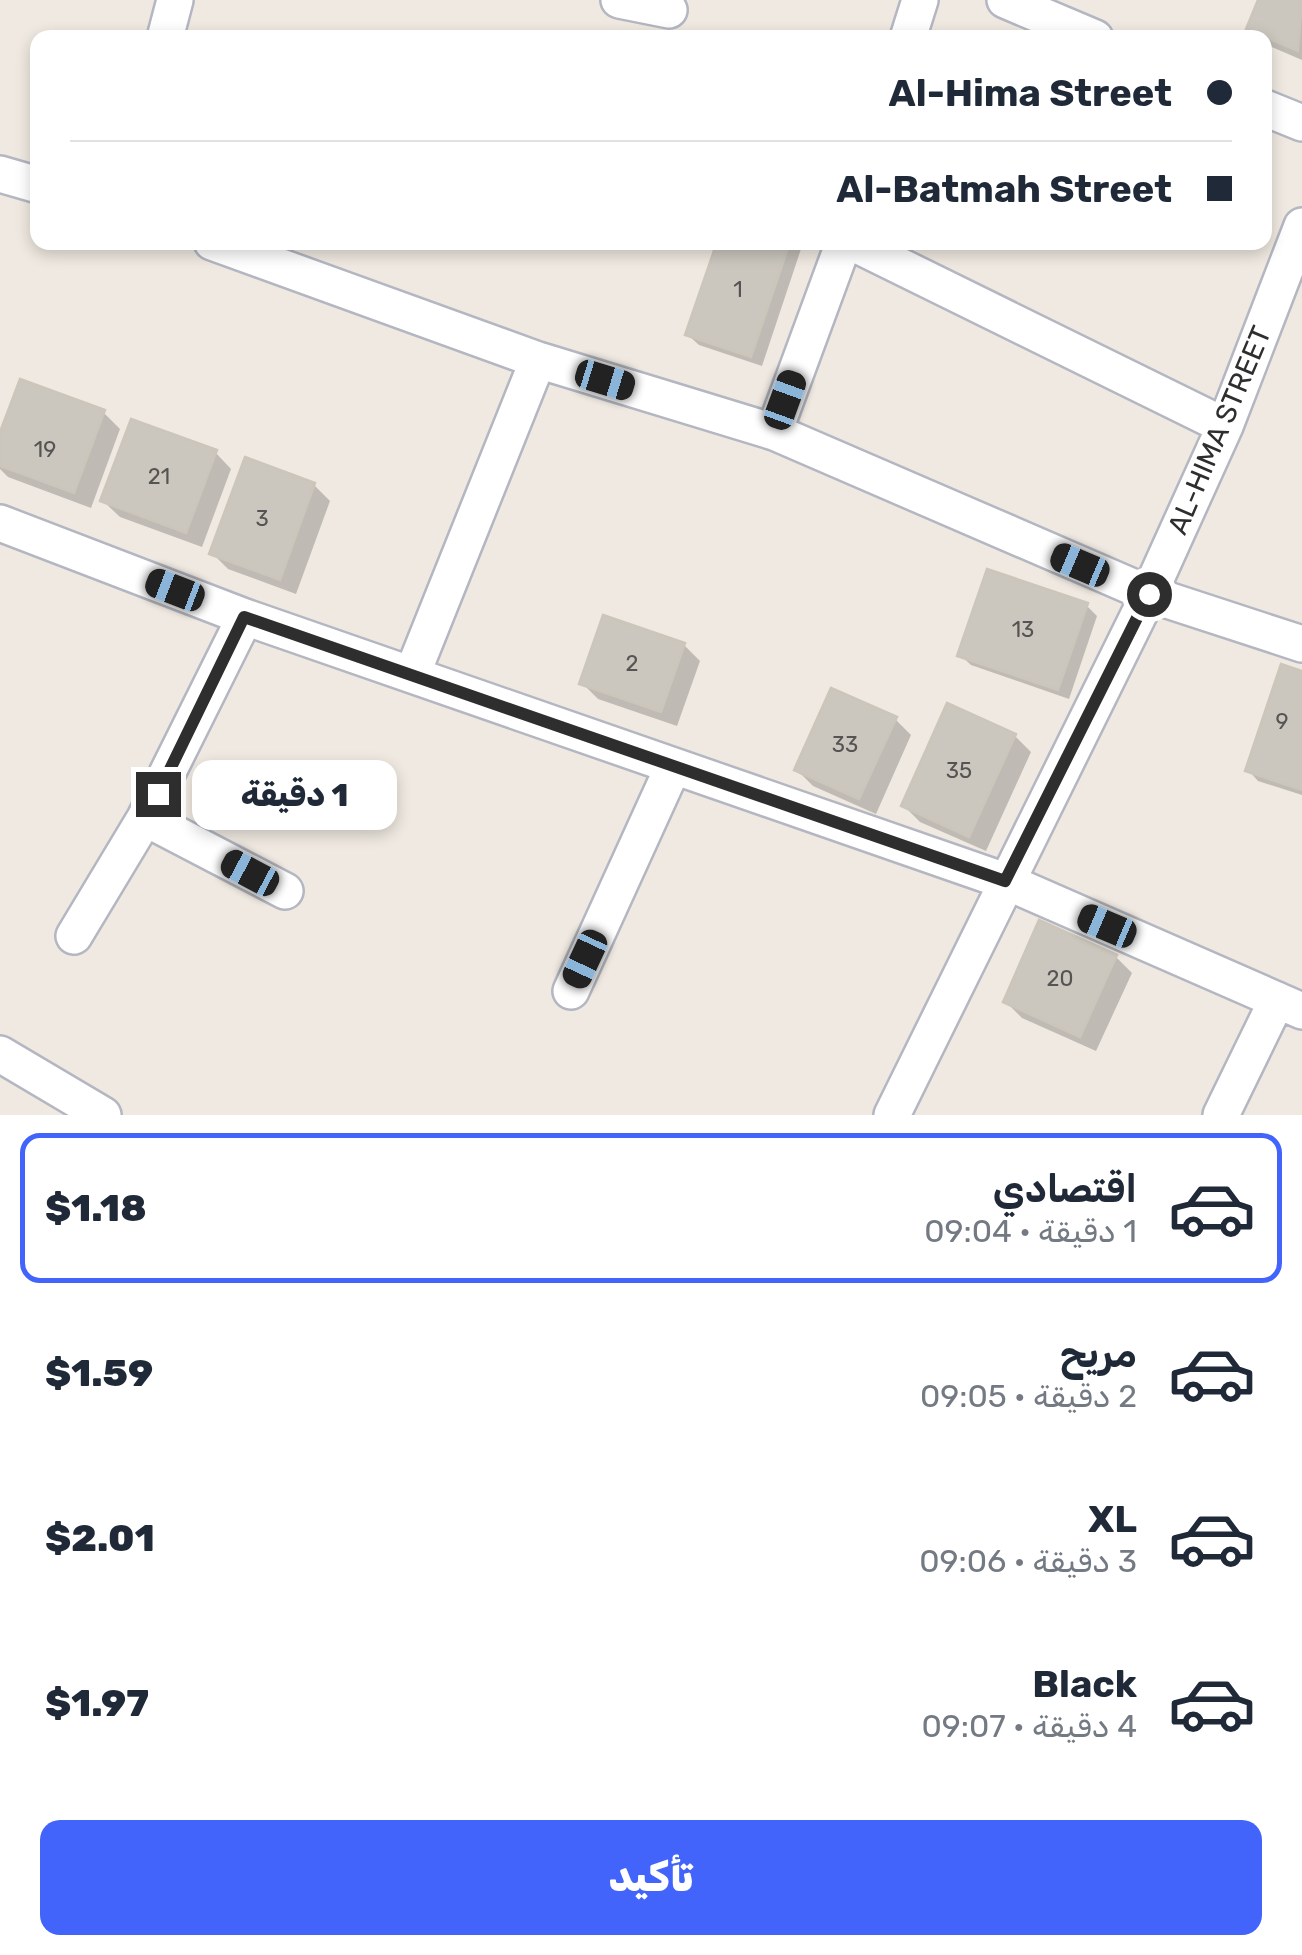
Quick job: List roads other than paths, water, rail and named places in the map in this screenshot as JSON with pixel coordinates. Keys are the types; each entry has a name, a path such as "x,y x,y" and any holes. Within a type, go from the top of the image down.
{"street":[{"path":"167,30 175,0"},
{"path":"619,0 671,16"},
{"path":"911,30 920,0"},
{"path":"1005,0 1076,30"},
{"path":"1272,111 1302,123"},
{"path":"0,174 30,183"},
{"name":"AL-HIMA STREET","path":"892,1115 1149,594 1225,426 1302,226"},
{"path":"234,250 538,360 774,432 1149,594 1302,644"},
{"path":"774,432 844,250"},
{"path":"863,250 1225,426"},
{"path":"413,672 538,360"},
{"path":"0,523 244,617 413,672 672,767 1005,881 1290,1005 1222,1115"},
{"path":"74,936 145,818 244,617"},
{"path":"571,990 672,767"},
{"path":"145,818 285,891"},
{"path":"0,1054 104,1115"}]}
